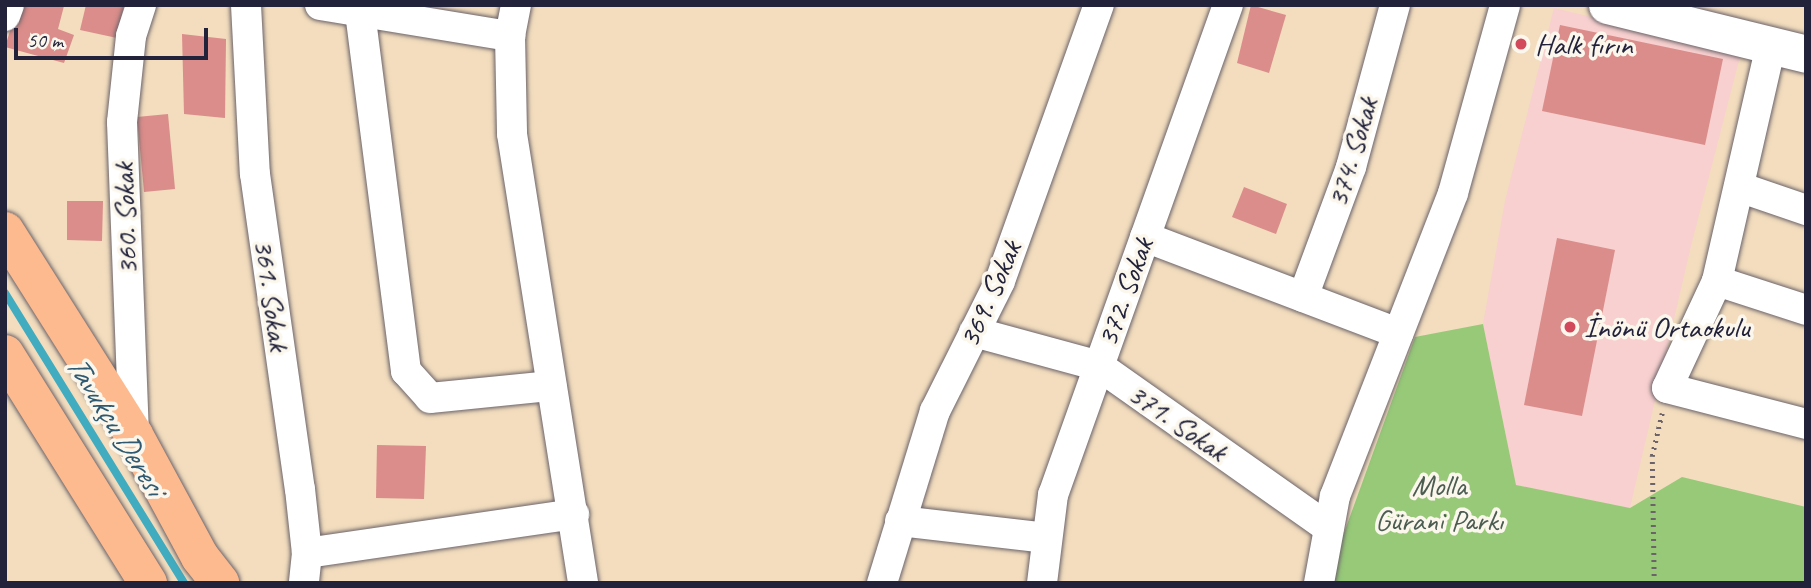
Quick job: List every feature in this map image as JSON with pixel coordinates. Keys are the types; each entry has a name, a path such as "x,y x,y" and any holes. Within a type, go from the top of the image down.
{"main road":[{"path":"5,231 134,435 200,556 220,583"},
{"path":"7,362 148,583"}],"street":[{"path":"5,16 9,5"},
{"name":"360. Sokak","path":"134,435 122,122 131,36 141,5"},
{"name":"361. Sokak","path":"246,5 255,174 307,553 304,583"},
{"path":"320,5 510,36"},
{"path":"516,5 510,36 512,134 583,583"},
{"name":"369. Sokak","path":"882,583 935,411 1000,281 1099,5"},
{"name":"372. Sokak","path":"1042,583 1053,495 1228,5"},
{"name":"374. Sokak","path":"1303,297 1351,167 1395,5"},
{"path":"1319,583 1335,496 1453,193 1504,5"},
{"path":"1611,6 1806,54"},
{"path":"360,12 406,371 430,398 551,386"},
{"path":"1771,46 1717,281 1667,388 1806,424"},
{"path":"1739,187 1806,210"},
{"path":"1145,237 1398,333"},
{"path":"1717,281 1806,310"},
{"name":"371. Sokak","path":"974,332 1099,366 1329,528"},
{"path":"307,553 574,514"},
{"path":"900,521 1047,538"}],"path":[{"path":"1654,583 1652,456 1667,388"}],"shaded area":[{"path":"1554,8 1741,53 1691,246 1630,508 1516,485 1483,324 1505,201"}],"green space":[{"name":"Molla Gürani Parkı","path":"1483,324 1516,485 1630,508 1682,477 1806,507 1806,583 1333,583 1340,544 1415,337"}],"building":[{"path":"18,5 64,6 58,29 74,35 64,63 5,47"},
{"path":"86,5 124,5 117,38 80,30"},
{"path":"1251,5 1286,15 1269,73 1237,63"},
{"path":"1560,25 1723,59 1705,145 1542,111"},
{"path":"182,34 226,39 225,118 184,114"},
{"path":"168,114 175,189 144,192 137,117"},
{"path":"1244,187 1287,204 1276,234 1232,217"},
{"path":"67,201 103,201 102,241 67,240"},
{"name":"İnönü Ortaokulu","path":"1557,238 1615,250 1582,416 1524,405"},
{"path":"377,445 426,446 424,499 376,498"}],"waterway":[{"name":"Tavukçu Deresi","path":"5,293 184,583"}],"place":[{"name":"Halk fırın","path":"1521,44"},
{"name":"İnönü Ortaokulu","path":"1570,327"}]}
